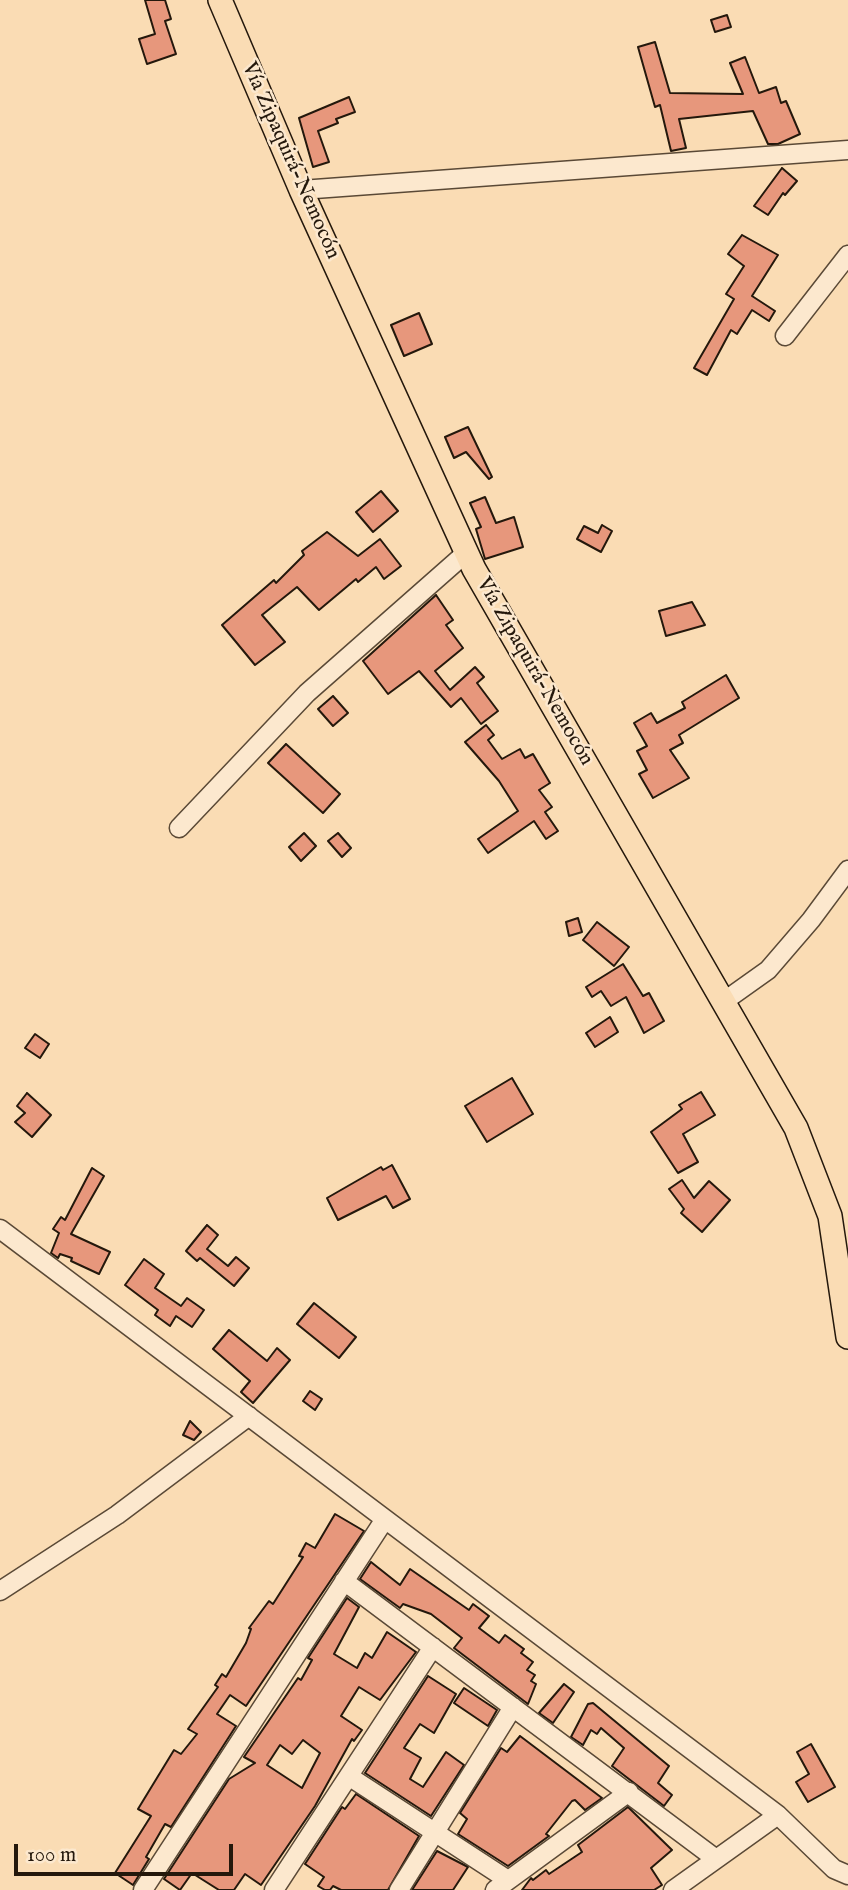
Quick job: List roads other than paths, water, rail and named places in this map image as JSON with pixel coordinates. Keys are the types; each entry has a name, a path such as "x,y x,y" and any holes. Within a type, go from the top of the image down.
{"main road":[{"name":"Vía Zipaquirá-Nemocón","path":"220,0 300,190 467,552 796,1128 830,1216 848,1338"}],"street":[{"path":"300,190 848,150"},
{"path":"785,336 848,255"},
{"path":"179,828 307,693 467,552"},
{"path":"723,1002 768,970 811,920 848,870"},
{"path":"0,1229 778,1815 834,1869 848,1875"},
{"path":"0,1591 117,1515 248,1416"},
{"path":"150,1887 384,1519"},
{"path":"344,1581 716,1859"},
{"path":"274,1890 433,1647"},
{"path":"399,1890 513,1707"},
{"path":"350,1777 435,1832 501,1885 629,1792"},
{"path":"673,1890 778,1815"}]}
